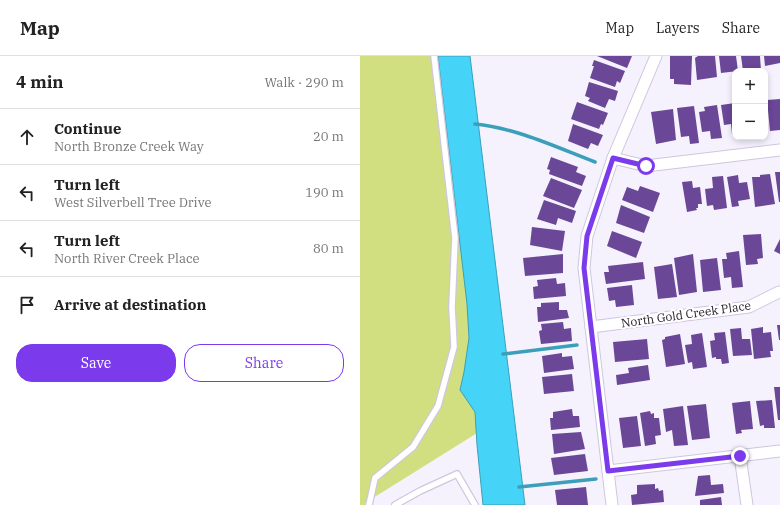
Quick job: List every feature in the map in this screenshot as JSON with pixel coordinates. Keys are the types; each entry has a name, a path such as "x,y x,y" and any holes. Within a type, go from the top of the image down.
{"street":[{"path":"612,505 584,268 587,236 613,158 656,56"},
{"path":"613,158 646,166 780,150"},
{"name":"North Gold Creek Place","path":"591,327 749,307 779,292"},
{"path":"608,471 780,451"},
{"path":"740,456 747,505"}],"lane":[{"path":"369,505 375,478 413,447 438,406 454,347 452,307 455,238 434,56"},
{"path":"395,505 420,491 457,474 475,505"}],"green space":[{"path":"360,56 461,56 498,420 365,503 365,505 360,505"}],"water":[{"path":"438,56 470,56 525,505 483,505 475,412 460,390 469,338 467,304"}],"building":[{"path":"597,56 632,56 627,68"},
{"path":"670,56 692,56 691,85 674,84 674,79 670,79"},
{"path":"698,56 715,56 717,77 697,80 695,58"},
{"path":"719,56 736,56 738,68 732,68 732,72 721,73"},
{"path":"741,56 760,56 761,68 743,68"},
{"path":"764,56 780,56 780,63 765,66"},
{"path":"594,60 625,71 620,83 617,81 615,87 590,78 594,66 592,66"},
{"path":"589,82 618,91 615,101 609,99 605,108 588,101 590,98 585,96"},
{"path":"780,99 780,130 770,131 768,100"},
{"path":"577,102 608,113 603,125 601,124 599,129 571,119"},
{"path":"732,103 732,134 731,124 724,125 721,105"},
{"path":"717,105 722,138 711,139 710,131 702,132 699,112 705,111 704,107"},
{"path":"694,106 699,143 690,144 689,136 681,137 677,108"},
{"path":"673,109 676,140 656,144 651,112"},
{"path":"573,124 603,135 598,146 591,143 588,149 568,141"},
{"path":"551,157 578,167 576,172 586,176 582,186 549,174 550,170 547,169"},
{"path":"775,172 780,172 780,202 779,202"},
{"path":"770,174 775,204 755,207 752,177 760,177 760,175"},
{"path":"738,175 739,183 747,182 750,199 738,201 739,206 732,207 727,177"},
{"path":"723,176 727,208 714,210 713,205 707,206 705,189 713,188 712,177"},
{"path":"551,178 582,190 574,208 543,196"},
{"path":"692,181 693,188 700,187 702,204 698,204 698,208 696,208 697,210 687,212 682,182"},
{"path":"640,186 660,193 653,212 622,200 627,187 638,191"},
{"path":"544,200 576,211 572,223 558,218 556,225 537,219"},
{"path":"621,205 650,217 644,233 616,223"},
{"path":"532,227 565,231 562,251 530,245"},
{"path":"612,231 642,242 636,258 607,246"},
{"path":"761,234 763,258 757,259 758,264 746,265 743,235"},
{"path":"780,239 780,254 774,251"},
{"path":"739,251 743,287 732,288 731,277 724,278 722,259 727,259 726,253"},
{"path":"563,254 563,273 525,276 523,258"},
{"path":"693,254 697,292 679,295 674,258"},
{"path":"717,258 721,290 703,292 700,260"},
{"path":"643,262 645,279 606,284 604,272 609,272 608,266"},
{"path":"672,264 677,297 658,299 654,267"},
{"path":"556,278 557,284 565,283 566,296 534,299 533,287 538,286 537,280"},
{"path":"632,285 634,305 616,307 615,300 609,301 607,288"},
{"path":"559,302 559,310 567,310 569,318 538,322 537,307 541,307 541,303"},
{"path":"563,322 564,329 571,328 572,341 541,344 539,331 542,330 541,324"},
{"path":"777,325 780,325 780,340 779,340"},
{"path":"763,327 763,333 771,332 773,351 770,351 771,357 754,359 751,329"},
{"path":"741,328 742,339 750,339 752,355 733,356 730,329"},
{"path":"725,332 729,363 722,364 721,359 716,359 716,357 712,358 710,341 715,340 714,333"},
{"path":"702,333 707,367 693,369 692,362 688,363 685,345 692,344 691,335"},
{"path":"680,334 685,364 666,367 662,340 665,339 665,337"},
{"path":"647,339 649,359 615,362 613,342"},
{"path":"562,353 562,357 572,356 574,369 544,373 542,356"},
{"path":"648,365 650,380 617,385 616,375 629,373 628,368"},
{"path":"572,374 574,391 544,394 542,377"},
{"path":"774,387 780,387 780,420 778,420"},
{"path":"772,400 775,428 764,428 764,425 760,426 756,401"},
{"path":"750,401 753,429 741,430 742,433 736,434 732,403"},
{"path":"706,404 710,438 692,440 687,406"},
{"path":"683,406 688,445 674,446 672,430 666,432 663,409"},
{"path":"572,409 573,416 579,416 580,427 551,430 550,418 553,418 553,412"},
{"path":"650,411 651,414 654,413 654,418 659,418 661,435 655,436 656,444 645,446 640,413"},
{"path":"637,416 641,446 623,448 619,418"},
{"path":"581,432 585,449 554,454 552,434"},
{"path":"585,454 588,471 554,475 551,458"},
{"path":"710,475 711,485 723,484 724,493 695,496 698,476"},
{"path":"655,484 655,489 658,488 659,491 663,490 664,502 632,505 631,495 637,494 637,485"},
{"path":"586,487 588,505 557,505 555,490"},
{"path":"721,497 722,505 700,505 700,500"}],"waterway":[{"path":"475,124 490,126 521,134 551,144 595,162"},
{"path":"503,354 577,345"},
{"path":"519,487 596,479"}],"route":[{"path":"646,166 613,158 587,236 584,268 608,471 740,456"}]}
